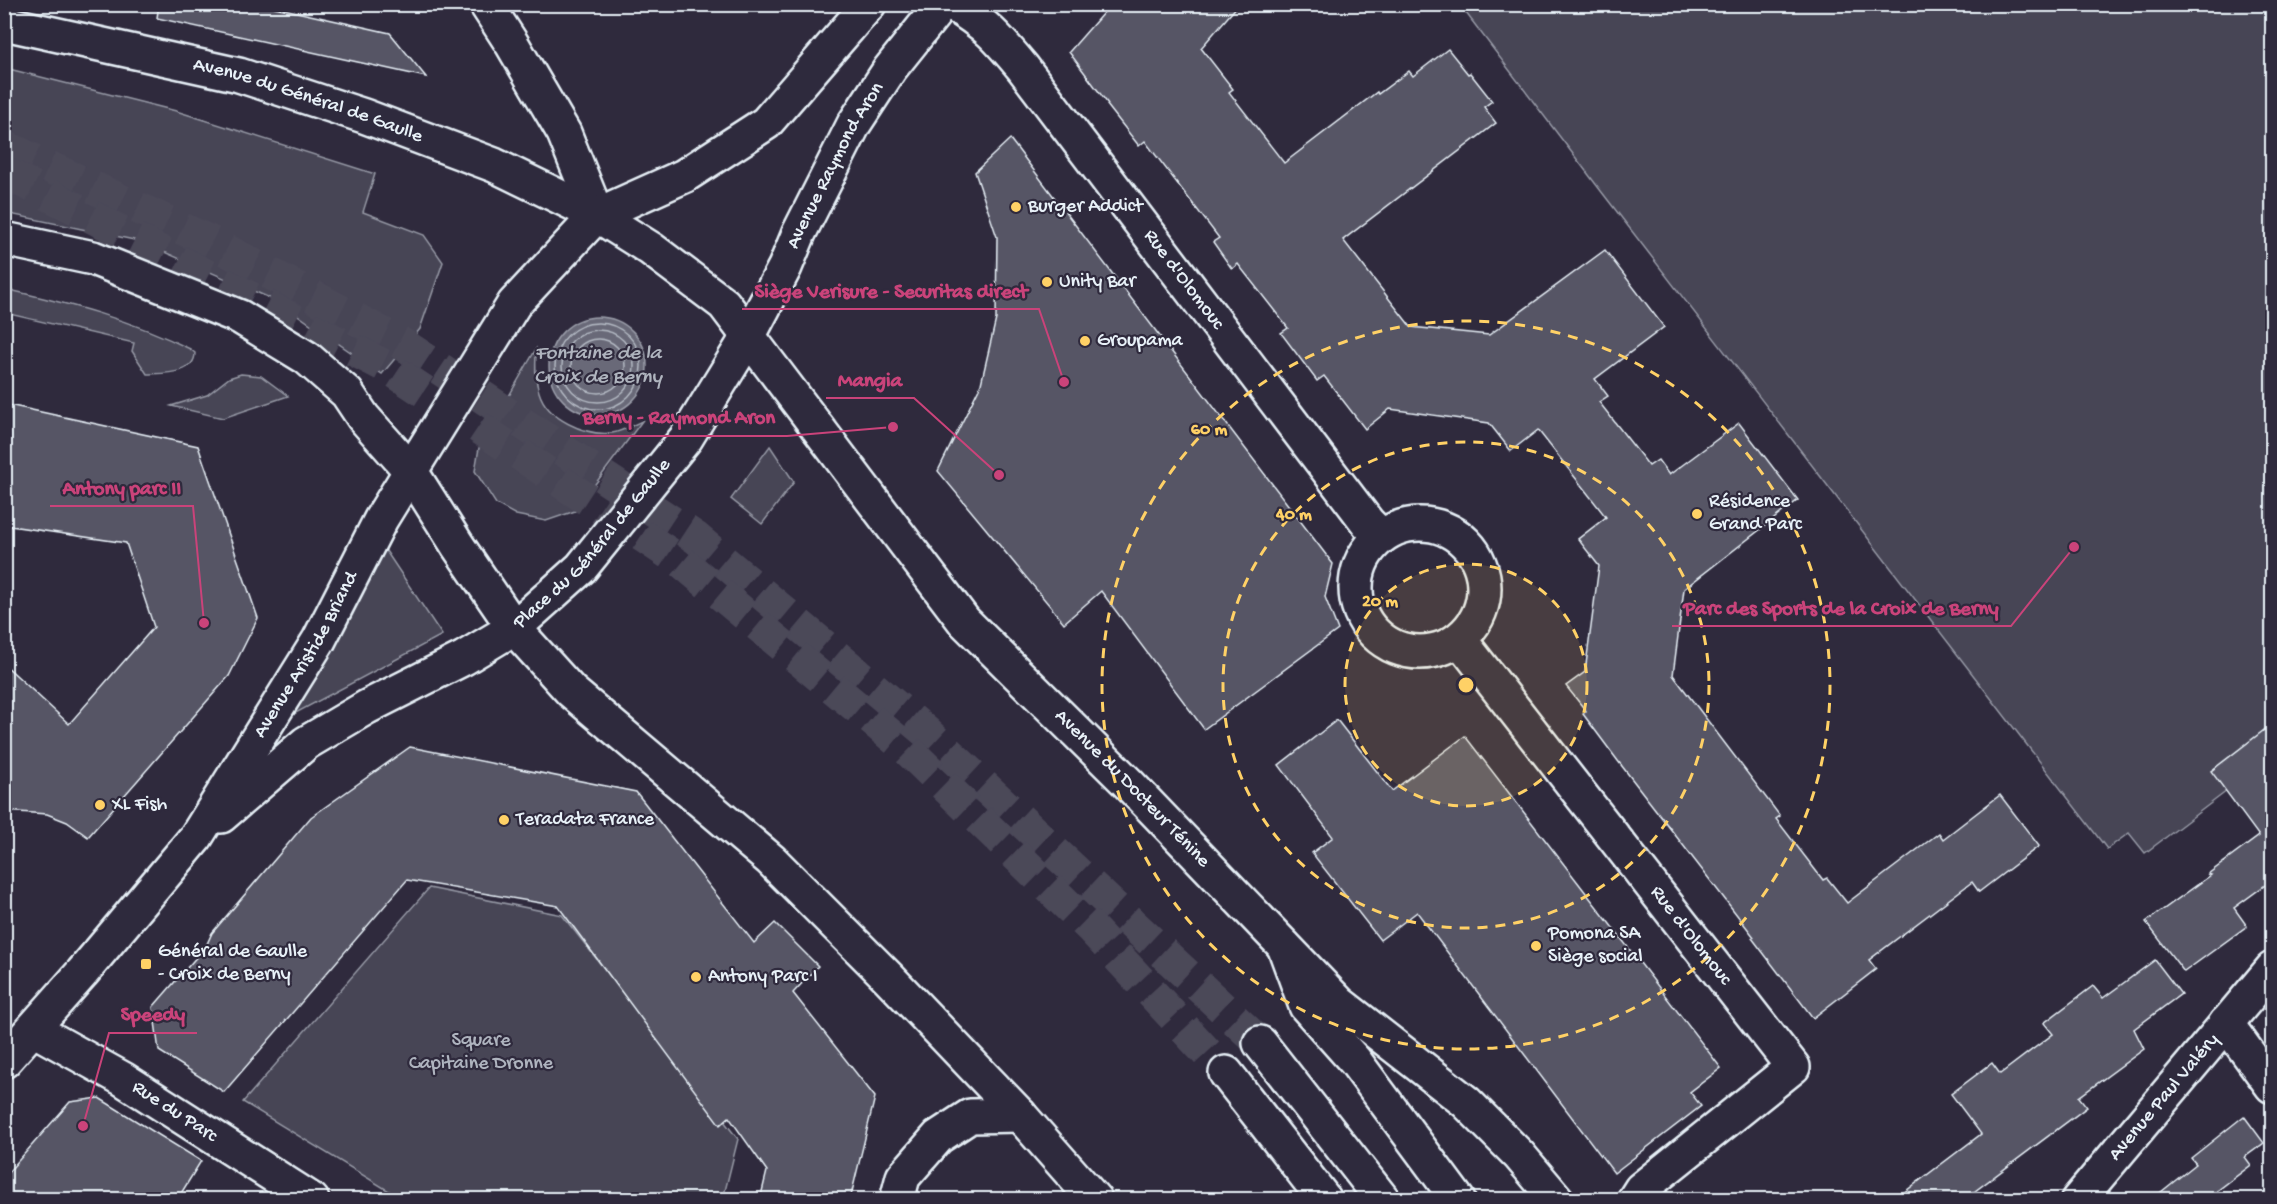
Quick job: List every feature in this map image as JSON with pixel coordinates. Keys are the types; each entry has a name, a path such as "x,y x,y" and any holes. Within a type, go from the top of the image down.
{"main road":[{"path":"486,4 564,134 597,215 651,249 724,304 748,337"},
{"path":"4,239 93,258 240,317 307,358 347,393 363,417 410,470 514,304 597,215 684,176 766,123 869,4"},
{"name":"Avenue Raymond Aron","path":"748,337 785,267 799,233 854,124 890,69 942,4"},
{"name":"Rue d'Olomouc","path":"952,4 979,20 1023,68 1368,523 1381,536"},
{"name":"Avenue du Général de Gaulle","path":"4,23 239,75 364,116 494,165 597,215"},
{"name":"Place du Général de Gaulle","path":"410,470 514,628 581,568 612,532 686,438 748,337"},
{"name":"Avenue du Docteur Ténine","path":"748,337 964,621 1127,782 1340,1003 1466,1102 1520,1155 1557,1200"},
{"name":"Avenue Aristide Briand","path":"4,1061 196,837 319,640 381,519 410,470"},
{"path":"1419,524 1439,527 1457,535 1472,549 1482,567 1485,587 1482,608 1473,626 1460,640 1442,650 1422,653 1402,650 1384,642 1370,628 1359,611 1355,591 1358,570 1367,551 1381,536 1399,527 1419,524"},
{"path":"514,628 571,691 771,860 889,978 1020,1115 1095,1200"},
{"name":"Avenue Aristide Briand","path":"196,837 306,743 367,707 464,658 514,628"},
{"name":"Rue d'Olomouc","path":"1460,640 1793,1067 1641,1189 1634,1200"},
{"path":"1284,946 1306,1006 1355,1061 1458,1200"},
{"name":"Avenue Paul Valéry","path":"2078,1200 2272,969"},
{"name":"Avenue Paul Valéry","path":"2226,1023 2272,1086"},
{"name":"Rue du Parc","path":"33,1029 123,1079 312,1200"},
{"path":"1260,1043 1383,1200"},
{"path":"1226,1073 1325,1200"},
{"path":"897,1200 903,1177 938,1137 970,1116 1020,1115"}],"green space":[{"path":"1460,5 2272,5 2272,757 2145,853 2129,833 2107,849"},
{"path":"5,68 176,111 375,174 363,212 424,235 443,262 420,329 382,374 279,302 139,241 5,213"},
{"path":"5,289 75,306 145,329 190,349 195,353 194,360 184,369 169,373 147,374 132,351 134,343 5,313"},
{"path":"536,349 537,387 543,402 558,418 590,432 601,433 619,431 642,421 575,511 546,521 516,515 496,504 475,471 479,448"},
{"path":"241,374 261,376 288,396 223,418 171,406 207,395 229,378"},
{"path":"770,446 794,482 762,524 731,499"},
{"path":"380,542 442,635 292,715"},
{"name":"Square Capitaine Dronne","path":"429,888 562,915 738,1139 723,1199 402,1199 243,1102"}],"water":[{"name":"Fontaine de la Croix de Berny","path":"598,317 617,320 633,331 644,347 647,366 644,385 633,401 617,412 598,415 579,412 563,401 552,385 549,366 552,347 563,331 579,320"}],"building":[{"path":"159,4 261,4 390,33 426,77 157,18"},
{"name":"Résidence Grand Parc","path":"1111,4 1239,4 1201,48 1233,89 1229,92 1284,163 1377,92 1378,94 1409,71 1413,76 1448,49 1492,101 1484,107 1496,123 1343,240 1411,327 1489,335 1605,250 1664,327 1595,379 1608,396 1599,402 1649,466 1658,460 1669,475 1739,423 1798,500 1684,589 1673,675 1780,816 1776,819 1823,880 1827,878 1847,903 1939,833 1943,839 2000,795 2039,846 1979,892 1972,882 1869,960 1876,969 1813,1018 1752,938 1754,937 1583,714 1586,711 1566,686 1585,672 1599,566 1578,539 1606,517 1538,430 1511,451 1489,423 1390,409 1365,429 1324,376 1317,381 1281,333 1288,328 1238,264 1232,269 1213,242 1219,238 1145,141 1139,146 1069,52"},
{"path":"1010,139 1333,564 1325,597 1338,630 1204,729 1101,591 1064,623 938,471 981,384 996,319 997,237 975,172"},
{"path":"4,404 198,446 258,618 229,676 88,837 67,822 47,814 4,811 4,664 69,724 154,627 126,543 4,525"},
{"name":"Pomona SA Siège social","path":"1337,720 1392,791 1465,736 1721,1068 1690,1092 1701,1106 1614,1173 1417,912 1380,940 1312,853 1333,837 1279,765"},
{"path":"2272,724 2272,880 2234,908 2247,926 2184,972 2146,922 2211,875 2208,874 2259,836 2211,771"},
{"name":"Antony Parc I","path":"410,747 636,792 754,943 775,923 818,966 793,993 875,1097 850,1200 760,1200 767,1171 729,1117 720,1125 558,906 407,880 224,1092 159,1051 153,1007 206,946 212,933 311,817"},
{"path":"2155,960 2181,994 2134,1029 2144,1049 2079,1097 2087,1107 1963,1200 1894,1200 1981,1134 1951,1094 1992,1063 2000,1074 2053,1034 2044,1023 2093,986 2103,998"},
{"path":"99,1098 201,1161 177,1200 4,1200 4,1177 70,1102"},
{"path":"2244,1116 2264,1143 2245,1157 2251,1165 2205,1200 2151,1200 2196,1164 2191,1158"}],"tunnel":[{"path":"4,146 209,241 401,343 696,538 925,731 1260,1043"},
{"path":"4,172 389,368 682,562 906,748 1092,929 1226,1073"}],"place":[{"name":"Burger Addict","path":"1016,207"},
{"name":"Unity Bar","path":"1047,282"},
{"name":"Groupama","path":"1085,341"},
{"name":"Siège Verisure - Securitas direct","path":"1064,382"},
{"name":"Berny - Raymond Aron","path":"893,427"},
{"name":"Mangia","path":"999,475"},
{"name":"Résidence Grand Parc","path":"1697,514"},
{"name":"Parc des Sports de la Croix de Berny","path":"2074,547"},
{"name":"Antony parc II","path":"204,623"},
{"name":"XL Fish","path":"100,805"},
{"name":"Teradata France","path":"504,820"},
{"name":"Pomona SA Siège social","path":"1536,946"},
{"name":"Général de Gaulle - Croix de Berny","path":"146,964"},
{"name":"Antony Parc I","path":"696,977"},
{"name":"Speedy","path":"83,1126"}]}
